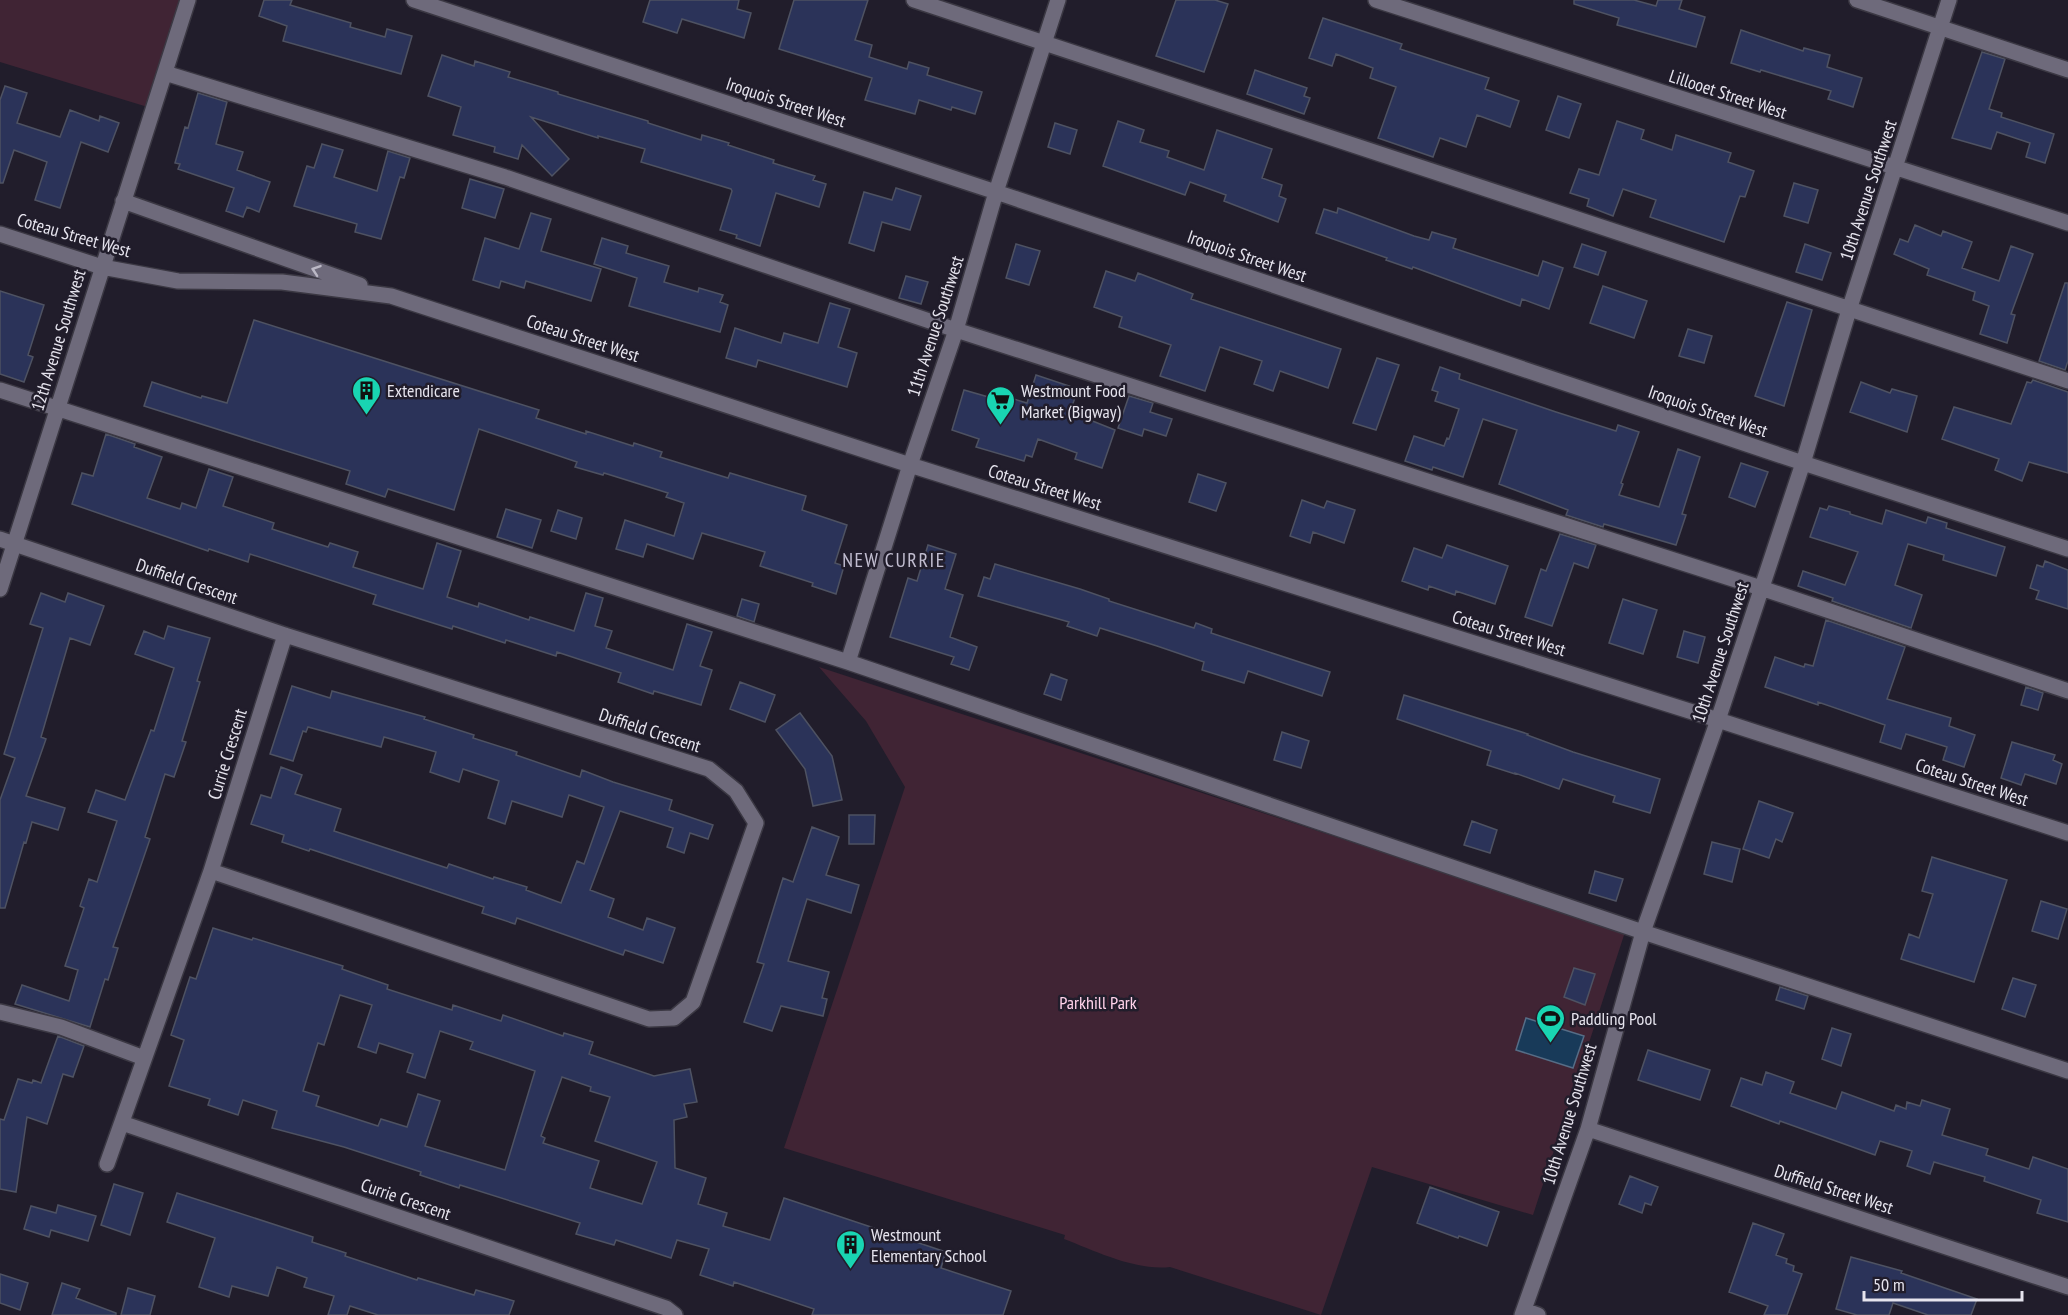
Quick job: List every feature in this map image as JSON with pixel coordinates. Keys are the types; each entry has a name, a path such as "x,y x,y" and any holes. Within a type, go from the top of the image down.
{"street":[{"name":"12th Avenue Southwest","path":"0,589 7,541 57,408 188,0"},
{"name":"Iroquois Street West","path":"414,0 996,192 1803,463 2068,549"},
{"path":"914,0 2068,381"},
{"name":"11th Avenue Southwest","path":"848,662 910,465 956,330 996,192 1058,0"},
{"name":"Lillooet Street West","path":"1376,0 2068,223"},
{"path":"1857,0 2068,70"},
{"name":"10th Avenue Southwest","path":"1528,1313 1588,1129 1643,932 1718,720 1803,463 1849,310 1950,0"},
{"path":"165,74 505,177 956,330 1761,588 2068,691"},
{"path":"123,201 391,296"},
{"name":"Coteau Street West","path":"0,234 102,267 178,281 282,282 391,296 910,465 1718,720 2068,834"},
{"path":"0,390 848,662 1643,932 2068,1071"},
{"name":"Duffield Crescent","path":"7,541 285,635 709,769 735,791 756,823 693,1002 674,1018 649,1019 211,871"},
{"name":"Currie Crescent","path":"107,1164 211,871 285,635"},
{"path":"0,1012 61,1028 144,1058"},
{"name":"Currie Crescent","path":"122,1123 666,1308 675,1315"},
{"name":"Duffield Street West","path":"1588,1129 2068,1287"}],"green space":[{"path":"0,0 185,0 151,108 0,62"},
{"name":"Parkhill Park","path":"819,667 1625,932 1533,1215 1372,1167 1321,1315 1170,1267 1143,1266 1116,1259 1064,1239 1065,1235 784,1148 905,787 866,721"}],"water":[{"name":"Paddling Pool","path":"1526,1018 1584,1036 1573,1068 1516,1050"}],"building":[{"path":"264,0 292,0 290,5 351,23 350,27 385,37 387,29 412,36 401,74 283,41 287,26 259,16"},
{"path":"650,0 739,0 737,9 751,13 744,38 682,19 677,33 643,22"},
{"path":"794,0 868,0 855,40 872,45 869,57 907,69 909,62 929,68 927,75 982,92 975,114 952,107 951,110 919,100 915,114 865,100 872,78 779,49"},
{"path":"1176,0 1215,0 1228,4 1204,72 1156,56"},
{"path":"1574,0 1634,0 1656,6 1658,0 1682,0 1679,9 1705,17 1696,47 1617,25 1619,18 1574,4"},
{"path":"1323,18 1402,44 1400,49 1489,78 1485,89 1519,101 1510,127 1477,115 1466,147 1440,138 1433,157 1378,138 1396,87 1370,78 1373,68 1336,54 1332,66 1309,58"},
{"path":"1741,30 1803,51 1804,48 1830,55 1827,67 1862,78 1853,107 1828,99 1831,91 1731,63"},
{"path":"1982,52 2005,59 1989,109 2002,113 2001,117 2054,134 2045,163 2026,157 2030,143 1997,132 1991,149 1952,138"},
{"path":"442,55 474,66 475,61 510,72 508,77 701,140 702,135 729,143 728,145 774,160 773,163 815,176 813,180 826,184 819,207 776,193 760,246 720,230 731,189 641,162 645,149 598,136 598,138 531,117 569,159 552,176 522,145 518,159 494,152 495,147 453,135 461,107 428,96"},
{"path":"1255,70 1307,88 1304,96 1310,98 1304,114 1247,94"},
{"path":"5,86 27,93 17,123 60,137 70,110 99,121 100,116 119,123 108,152 81,142 60,208 35,200 47,162 14,150 3,183 0,183 0,100"},
{"path":"198,93 227,102 216,144 243,152 237,170 270,182 259,212 247,207 243,217 226,211 234,188 178,169 180,164 175,163"},
{"path":"1558,96 1581,104 1569,138 1546,130"},
{"path":"1118,121 1144,130 1140,142 1169,151 1167,157 1204,170 1217,130 1272,149 1262,178 1282,185 1279,196 1286,199 1278,222 1224,201 1226,195 1190,182 1185,195 1103,166"},
{"path":"1617,121 1644,130 1641,139 1672,150 1676,135 1731,153 1728,162 1754,171 1745,197 1740,196 1724,242 1650,217 1656,200 1623,189 1613,216 1587,206 1589,199 1570,193 1579,169 1599,175"},
{"path":"1055,123 1077,130 1070,154 1048,147"},
{"path":"322,144 343,150 334,177 377,191 388,151 410,158 404,178 400,177 381,239 355,232 357,224 294,206 307,166 314,168"},
{"path":"470,179 504,189 495,218 462,208"},
{"path":"1794,183 1818,190 1808,223 1784,216"},
{"path":"896,188 921,196 910,230 882,222 874,251 849,243 864,192 892,200"},
{"path":"1338,208 1429,240 1432,232 1456,239 1453,248 1538,276 1543,261 1563,268 1549,309 1522,299 1520,306 1413,267 1412,269 1386,260 1387,258 1316,233 1324,209 1337,213"},
{"path":"531,213 551,219 541,251 601,269 591,301 526,281 524,288 501,281 499,288 473,280 485,238 519,249"},
{"path":"1915,225 1941,236 1943,231 1972,242 1962,268 1999,281 2011,246 2033,254 2011,314 2015,315 2007,343 1980,334 1989,306 1973,300 1975,292 1927,275 1929,269 1894,254 1900,239 1908,242"},
{"path":"602,238 628,246 626,253 669,266 664,282 698,292 699,288 723,295 720,302 728,305 720,332 629,306 637,278 594,264"},
{"path":"1016,244 1040,251 1029,285 1006,278"},
{"path":"1582,244 1606,252 1598,275 1574,267"},
{"path":"1805,244 1831,253 1822,280 1796,272"},
{"path":"1106,271 1135,281 1138,273 1193,294 1191,299 1341,349 1328,388 1280,371 1273,391 1254,384 1262,361 1220,347 1205,391 1160,376 1171,345 1119,327 1122,317 1094,307"},
{"path":"906,276 928,282 921,304 899,298"},
{"path":"2065,283 2068,283 2068,361 2065,370 2039,361"},
{"path":"1603,286 1647,301 1634,338 1590,323"},
{"path":"0,291 44,305 28,355 33,357 24,382 0,374"},
{"path":"1787,302 1812,310 1784,406 1755,396"},
{"path":"830,303 850,309 838,347 857,353 847,387 758,360 756,367 726,358 735,328 781,343 784,333 818,343"},
{"name":"Extendicare","path":"254,320 539,410 536,418 586,434 586,431 633,446 634,443 662,452 660,457 728,478 730,473 806,496 802,510 847,525 835,563 844,566 836,594 812,586 813,583 760,566 765,552 702,533 693,559 647,544 643,557 616,549 625,520 674,536 684,503 666,497 668,493 604,473 603,475 575,467 577,462 479,429 454,510 388,489 385,497 346,484 350,471 144,406 152,382 201,398 202,396 227,403"},
{"path":"1688,329 1712,336 1704,363 1679,356"},
{"path":"1377,358 1399,365 1376,430 1353,423"},
{"path":"1440,367 1460,374 1459,379 1556,412 1616,431 1618,425 1639,432 1619,495 1659,507 1678,449 1700,457 1682,514 1686,515 1676,545 1604,524 1603,527 1566,515 1568,510 1499,484 1517,430 1483,419 1463,477 1405,461 1414,436 1444,446 1447,438 1449,439 1459,409 1435,401 1438,392 1432,390"},
{"path":"1036,375 1078,389 1070,412 1115,430 1102,468 1075,459 1077,453 1038,439 1032,457 1026,455 1024,461 976,447 979,439 952,430 964,390 992,398 994,393 1027,403"},
{"path":"2033,380 2068,392 2068,473 2029,462 2022,481 1995,470 1999,459 1942,439 1954,407 2011,424 2027,382 2031,383"},
{"path":"1861,382 1890,393 1892,389 1917,396 1907,432 1850,412"},
{"path":"1129,396 1153,403 1150,412 1172,419 1166,436 1144,429 1142,436 1118,428"},
{"path":"106,434 162,457 147,498 180,509 182,503 196,508 209,469 233,477 223,506 274,523 272,529 328,547 330,543 358,552 353,567 423,589 437,543 461,551 447,597 478,607 479,603 529,620 530,617 574,631 586,593 603,598 595,626 612,631 606,648 673,670 687,624 712,632 700,666 712,670 701,705 654,691 653,694 618,682 621,673 557,652 556,656 453,626 452,629 373,604 376,595 250,554 248,562 209,549 208,551 72,504 82,473 93,476"},
{"path":"1741,463 1768,472 1755,507 1729,497"},
{"path":"1198,474 1226,483 1216,511 1189,502"},
{"path":"1302,500 1324,508 1327,501 1355,510 1344,543 1313,532 1310,543 1290,536"},
{"path":"1829,506 1882,524 1886,510 1926,523 1928,517 1947,523 1946,528 2005,547 1996,576 1943,560 1944,555 1908,544 1895,585 1922,595 1911,628 1832,601 1833,598 1798,586 1803,571 1845,585 1858,552 1810,537 1820,508 1827,510"},
{"path":"506,509 541,520 532,548 497,537"},
{"path":"558,510 582,518 576,539 551,531"},
{"path":"1560,534 1596,545 1588,568 1574,563 1552,626 1525,617 1541,569 1546,571"},
{"path":"928,545 956,554 945,589 963,595 950,637 977,647 969,670 951,664 954,657 890,637 908,578 917,581"},
{"path":"1447,545 1508,566 1495,604 1456,591 1455,595 1429,586 1428,590 1402,581 1414,548 1442,558"},
{"path":"2045,561 2068,570 2068,609 2036,599 2039,591 2030,588 2037,565 2043,567"},
{"path":"995,564 1080,589 1109,599 1109,601 1194,628 1196,623 1212,629 1211,633 1330,672 1322,696 1248,671 1244,683 1202,670 1204,662 1157,646 1100,628 1097,636 1067,626 1069,622 978,596 984,577 990,579"},
{"path":"41,593 65,602 68,593 104,606 90,645 70,638 41,737 46,739 26,796 65,808 58,830 32,822 5,908 0,908 0,800 15,758 4,754 43,628 30,624"},
{"path":"742,599 759,604 754,622 737,616"},
{"path":"1623,599 1657,610 1643,654 1609,643"},
{"path":"1826,620 1905,647 1887,699 1951,718 1949,726 1975,735 1964,767 1943,760 1947,747 1906,734 1901,749 1880,742 1885,725 1765,687 1775,657 1804,667 1805,664 1813,666"},
{"path":"168,626 210,638 197,681 200,682 182,741 186,742 174,777 165,774 145,837 150,839 113,947 118,948 108,980 105,979 90,1027 15,1004 22,985 69,1001 78,970 65,966 84,908 80,906 89,879 97,882 117,821 88,812 96,790 125,800 151,730 154,731 174,668 135,654 144,631 164,639"},
{"path":"1684,631 1705,637 1698,663 1677,657"},
{"path":"1051,674 1067,680 1061,700 1044,694"},
{"path":"740,682 775,695 765,722 730,709"},
{"path":"292,686 330,698 332,691 425,717 424,719 474,735 473,738 517,752 516,755 580,777 582,770 672,800 669,810 713,825 708,839 690,833 684,853 667,847 673,828 620,811 590,890 614,899 608,917 643,930 647,918 675,928 663,963 625,950 623,955 517,918 515,924 482,913 484,907 310,849 309,851 282,842 284,835 251,824 261,795 271,798 281,767 302,775 295,794 341,809 334,831 447,868 449,864 493,879 494,877 527,887 526,890 561,903 577,861 584,864 604,807 569,795 562,817 512,801 505,824 488,818 499,781 463,769 459,782 430,772 436,752 384,737 381,747 308,727 306,732 303,731 293,761 270,754"},
{"path":"2026,687 2043,693 2038,710 2021,705"},
{"path":"1404,695 1660,779 1650,813 1613,802 1615,796 1563,779 1559,789 1487,765 1491,751 1397,719"},
{"path":"800,713 832,756 842,800 813,806 805,769 776,730"},
{"path":"1282,732 1309,741 1301,768 1274,760"},
{"path":"2012,742 2055,755 2053,760 2062,764 2056,784 2025,774 2021,785 2001,778"},
{"path":"1759,801 1793,813 1782,842 1776,839 1769,858 1743,849"},
{"path":"849,815 875,815 874,844 849,844"},
{"path":"1472,821 1497,830 1490,853 1464,845"},
{"path":"812,827 839,837 826,875 859,885 851,913 807,899 788,961 829,972 822,998 827,999 823,1016 781,1006 772,1031 744,1022 764,964 757,962 783,878 793,882"},
{"path":"1712,842 1740,849 1732,882 1704,874"},
{"path":"1932,857 2007,880 1974,982 1901,959 1909,934 1919,938 1933,894 1922,891"},
{"path":"1595,871 1623,879 1616,901 1589,893"},
{"path":"2041,901 2067,909 2058,939 2032,931"},
{"path":"213,928 343,966 342,969 388,985 387,989 452,1010 453,1005 501,1021 503,1015 563,1036 564,1033 593,1042 589,1054 654,1076 690,1069 697,1102 684,1104 687,1117 674,1120 675,1168 706,1178 698,1204 727,1213 723,1226 770,1240 784,1198 946,1252 941,1268 1011,1291 1003,1315 812,1315 814,1309 734,1282 733,1286 700,1275 709,1249 677,1240 671,1258 616,1240 614,1245 576,1234 580,1223 460,1185 459,1188 420,1175 421,1172 344,1147 272,1128 277,1111 243,1100 238,1115 208,1105 210,1099 169,1086 184,1040 171,1035 190,977 196,979","holes":["340,995 372,1005 358,1047 376,1053 379,1043 413,1054 407,1072 425,1078 440,1031 473,1042 470,1049 535,1071 505,1170 425,1146 440,1101 418,1094 407,1127 381,1119 378,1126 316,1106 319,1096 303,1091 318,1043 324,1045","562,1077 591,1087 590,1091 610,1097 595,1141 657,1162 642,1204 590,1188 599,1161 543,1143 545,1138 541,1136"]},
{"path":"1574,968 1595,974 1585,1005 1564,997"},
{"path":"2013,978 2036,985 2025,1017 2002,1009"},
{"path":"1780,987 1808,996 1804,1009 1776,1000"},
{"path":"1832,1028 1851,1034 1841,1066 1822,1059"},
{"path":"58,1036 84,1046 73,1077 63,1074 47,1124 27,1117 16,1192 0,1189 0,1119 4,1120 18,1079 41,1083"},
{"path":"1648,1050 1710,1070 1700,1100 1638,1080"},
{"path":"1766,1072 1794,1082 1790,1093 1836,1109 1842,1092 1894,1111 1896,1105 1906,1109 1907,1102 1920,1106 1922,1100 1950,1109 1942,1135 1988,1149 1986,1155 2029,1169 2033,1157 2068,1169 2068,1222 2037,1213 2041,1200 1984,1181 1985,1177 1934,1162 1930,1174 1907,1166 1912,1151 1880,1141 1875,1155 1731,1106 1741,1078 1762,1085"},
{"path":"1630,1176 1658,1187 1651,1205 1645,1203 1642,1213 1619,1204"},
{"path":"114,1184 143,1193 130,1235 101,1225"},
{"path":"1430,1187 1499,1212 1487,1246 1417,1223"},
{"path":"177,1193 313,1237 312,1242 346,1253 345,1256 417,1280 418,1278 474,1295 476,1290 514,1301 509,1315 378,1315 350,1306 347,1315 328,1315 334,1296 304,1287 307,1278 277,1267 268,1296 232,1286 229,1297 199,1287 215,1238 167,1222"},
{"path":"58,1205 96,1216 88,1241 51,1230 49,1237 24,1229 31,1206 56,1213"},
{"path":"1753,1223 1784,1234 1776,1255 1787,1259 1786,1263 1794,1266 1793,1271 1802,1274 1787,1315 1764,1315 1768,1306 1729,1292"},
{"path":"1851,1257 1902,1271 1901,1273 1977,1299 1971,1315 1928,1315 1893,1303 1889,1315 1857,1315 1836,1309"},
{"path":"0,1274 28,1283 20,1310 0,1303"},
{"path":"62,1283 80,1289 76,1298 116,1313 116,1315 52,1315"},
{"path":"128,1288 155,1296 150,1315 121,1315"}],"place":[{"name":"Extendicare","path":"366,416"},
{"name":"Westmount Food Market (Bigway)","path":"1000,426"},
{"name":"Paddling Pool","path":"1550,1044"},
{"name":"Westmount Elementary School","path":"850,1270"}],"district":[{"name":"NEW CURRIE","path":"894,560"}]}
